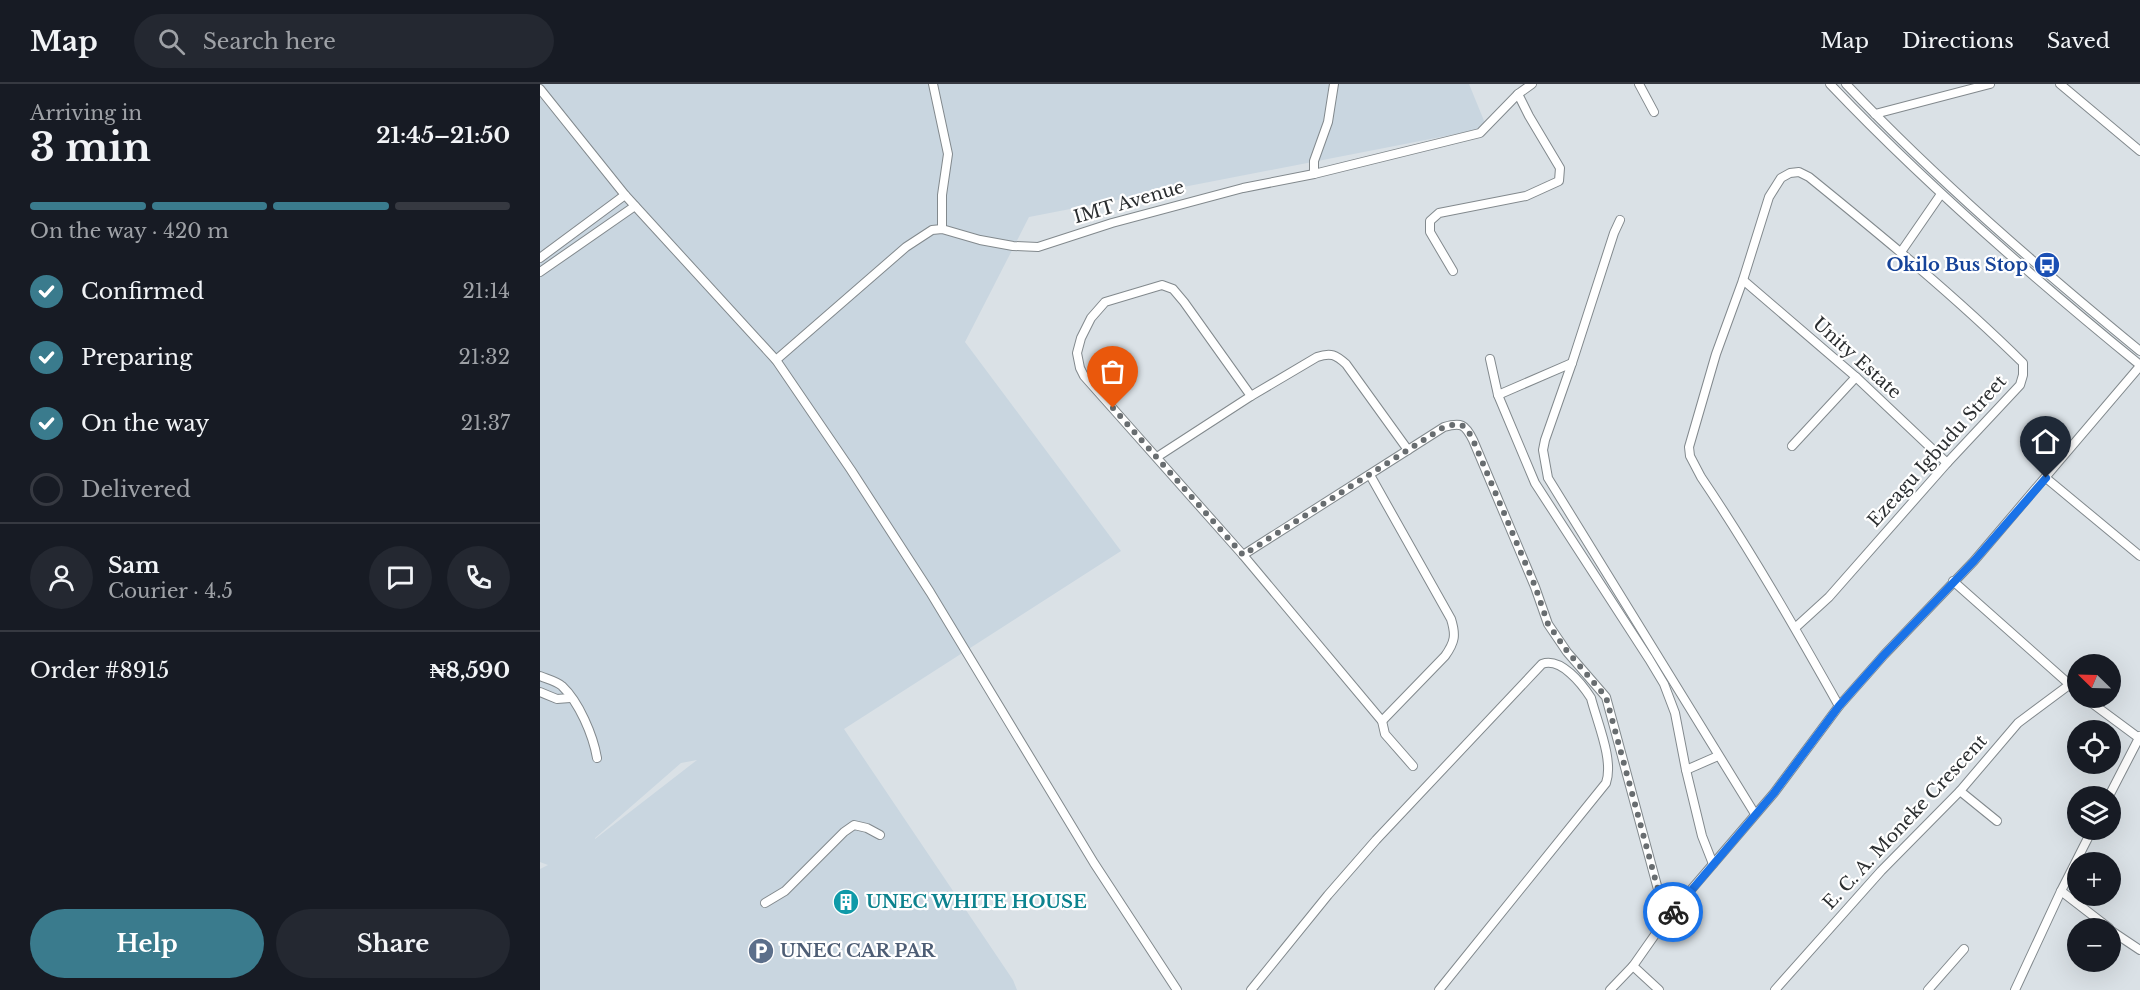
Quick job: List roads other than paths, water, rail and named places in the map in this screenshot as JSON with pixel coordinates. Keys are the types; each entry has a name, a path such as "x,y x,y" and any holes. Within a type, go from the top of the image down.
{"street":[{"path":"776,360 906,247 928,232 942,229 942,195 948,154 933,84"},
{"path":"1314,174 1314,161 1328,122 1334,84"},
{"name":"IMT Avenue","path":"942,229 996,243 1038,247 1112,223 1243,188 1314,174 1480,133 1518,94 1532,84"},
{"path":"1639,84 1654,112"},
{"path":"1610,990 1633,966 1666,919 1802,757 1839,706 1974,561 2140,365 2074,311 1941,194 1830,84"},
{"path":"1846,84 1947,183 2140,351"},
{"path":"1875,114 1990,84"},
{"path":"2060,84 2140,151"},
{"path":"540,89 625,195 776,360 930,592 1094,863 1177,990"},
{"path":"1453,271 1430,231 1430,221 1434,216 1439,213 1526,196 1559,181 1560,168 1518,94"},
{"name":"Ezeagu Igbudu Street","path":"1743,280 1770,197 1781,178 1790,173 1799,172 1809,177 1901,252 1972,313 2023,363 2020,385 1947,463 1829,597 1795,628"},
{"path":"1901,252 1941,194"},
{"path":"540,258 625,195"},
{"path":"540,272 635,206"},
{"path":"1620,220 1545,440 1543,450 1548,478 1755,814"},
{"path":"1743,280 1716,354 1689,447 1690,456 1753,557 1839,706"},
{"name":"Unity Estate","path":"1743,280 1856,377 1947,463"},
{"path":"1251,396 1173,290 1162,285 1152,286 1105,302 1091,318 1081,338 1077,353 1080,368 1243,555 1382,721 1385,734 1413,766"},
{"path":"2074,311 2082,301"},
{"path":"1157,457 1251,396 1327,353 1337,355 1346,364 1408,450"},
{"path":"1490,359 1498,395 1535,483 1664,684 1675,713 1702,836 1713,864"},
{"path":"1498,395 1572,363"},
{"path":"1792,447 1856,377"},
{"path":"1243,555 1444,427 1454,424 1463,425 1468,430 1535,586 1548,624 1567,651 1606,697 1666,919"},
{"path":"1370,475 1452,618 1456,635 1453,645 1445,656 1382,721"},
{"path":"2046,478 2140,556"},
{"path":"1953,581 2067,683"},
{"path":"1251,990 1328,895 1412,801 1542,664 1556,664 1569,673 1591,698 1609,763 1609,775 1606,783 1439,990"},
{"path":"540,676 562,686 590,732 597,758"},
{"name":"E. C. A. Moneke Crescent","path":"1775,990 1881,871 1960,790 2018,723 2067,686"},
{"path":"540,692 557,699 570,698"},
{"path":"2099,708 2140,737 2114,786"},
{"path":"1686,770 1718,756"},
{"path":"1960,790 1997,821"},
{"path":"765,903 785,891 844,832 854,825 867,828 880,835"},
{"path":"2015,990 2087,840"},
{"path":"2061,891 2096,918"},
{"path":"2121,937 2140,950"},
{"path":"1928,990 1964,949"},
{"path":"1633,966 1659,990"}],"place":[{"name":"Okilo Bus Stop","path":"2047,265"},
{"name":"UNEC WHITE HOUSE","path":"846,902"},
{"name":"UNEC CAR PAR","path":"761,951"}]}
